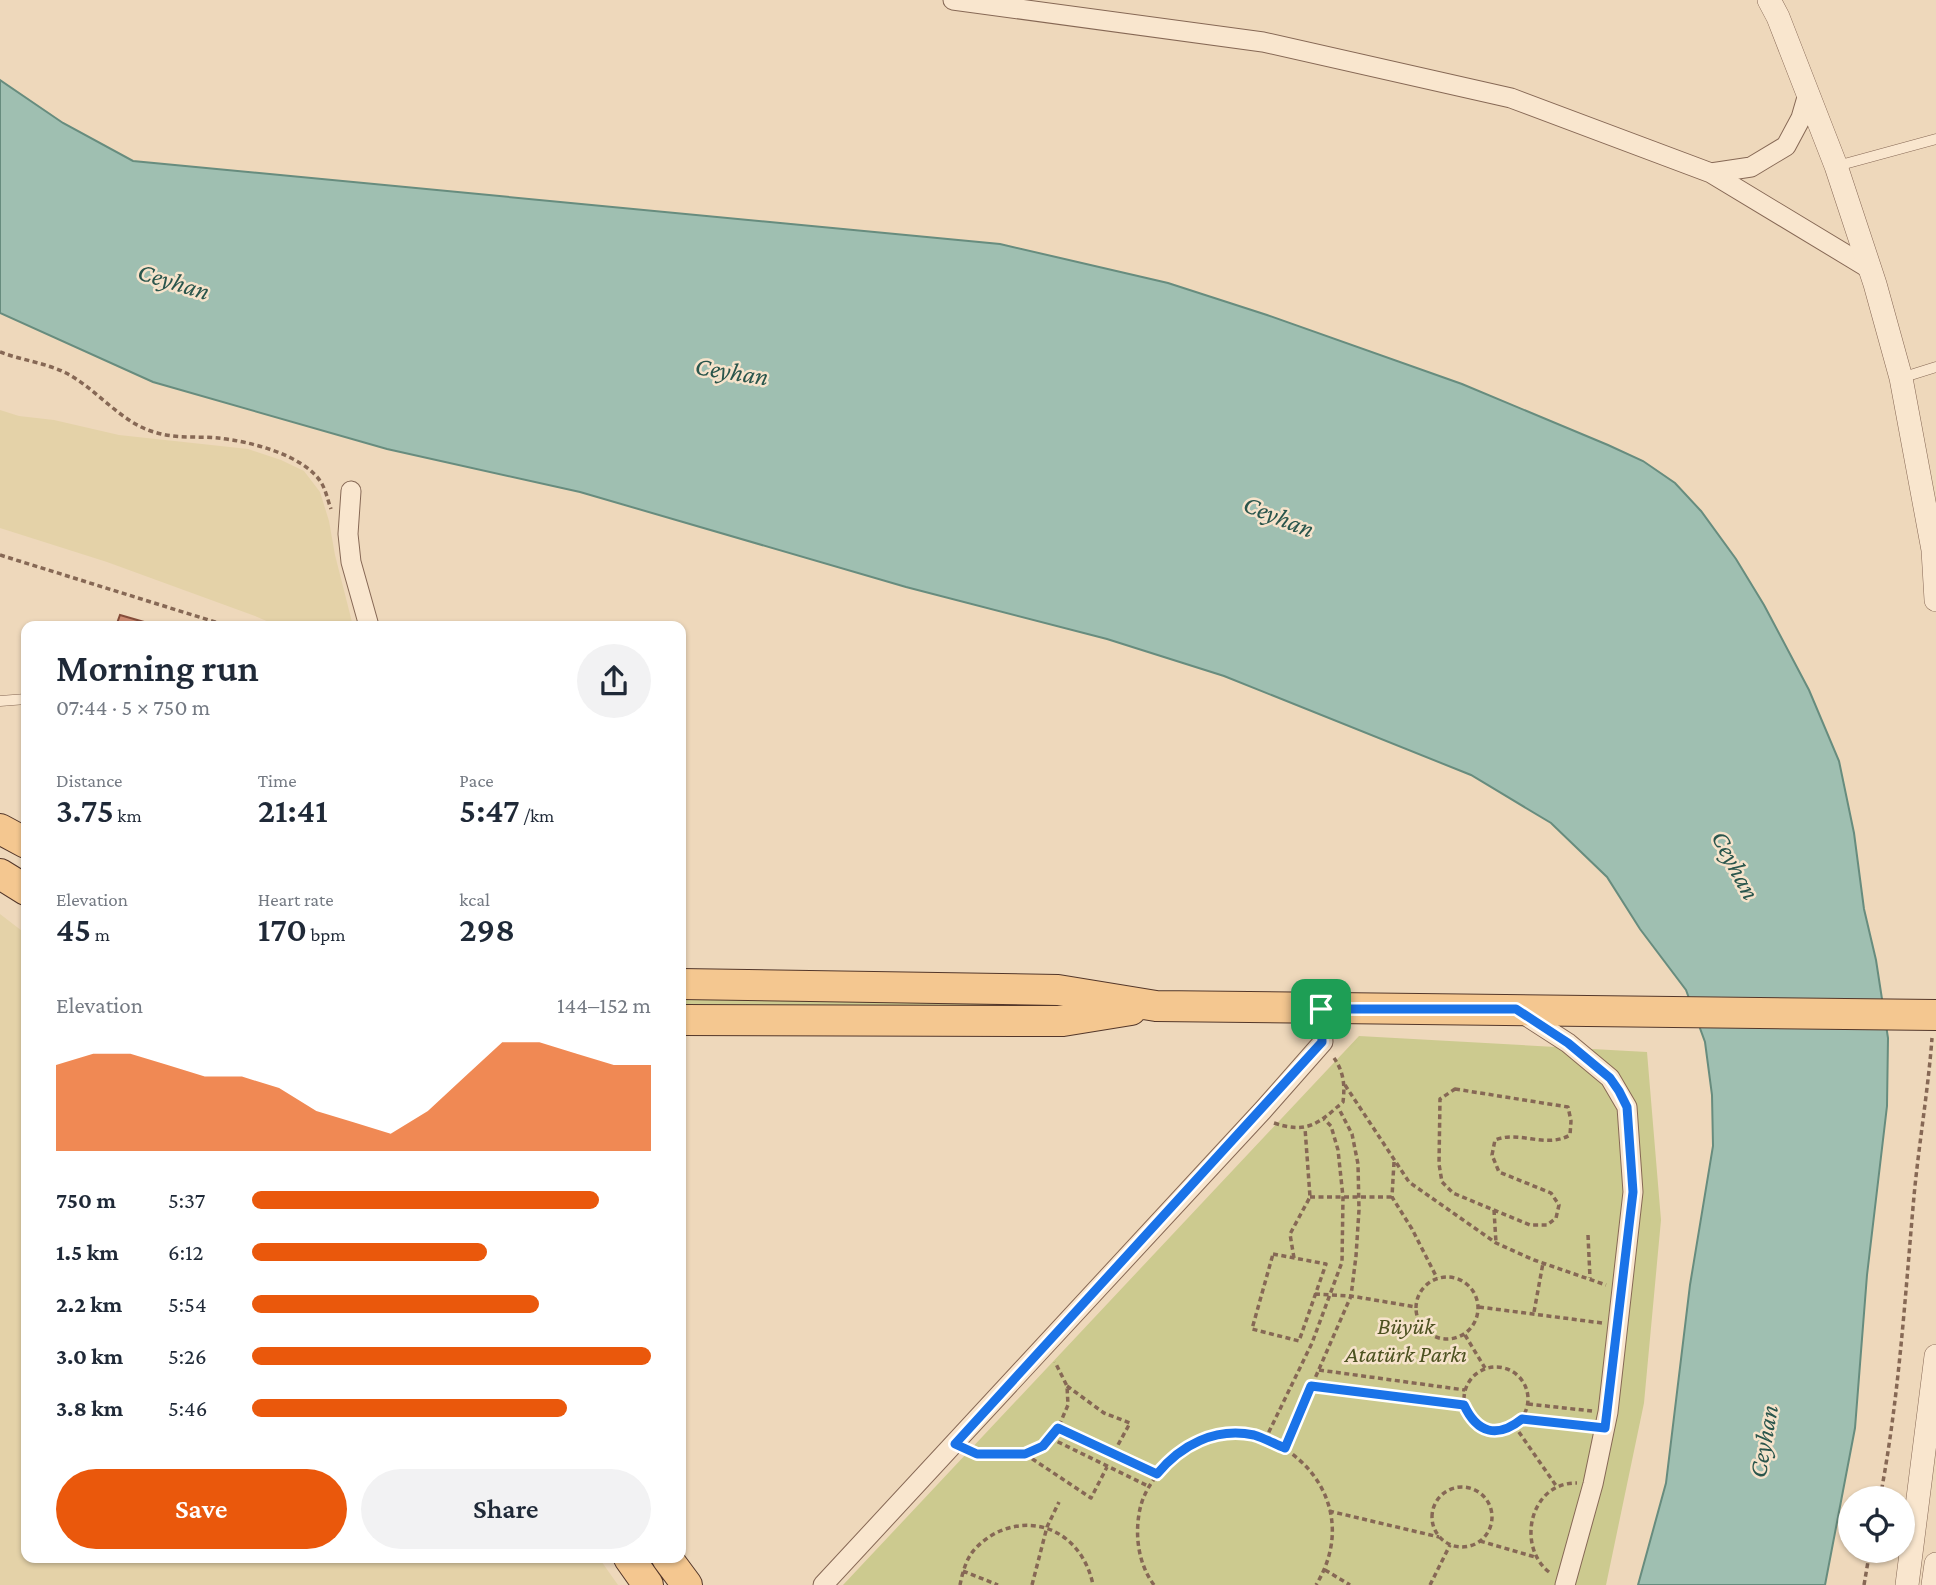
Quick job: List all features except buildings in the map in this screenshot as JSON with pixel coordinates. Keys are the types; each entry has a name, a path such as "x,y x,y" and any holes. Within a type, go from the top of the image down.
{"main road":[{"path":"0,829 21,840"},
{"path":"0,874 21,887"},
{"path":"686,984 1058,990 1156,1006 1935,1015"},
{"path":"686,1020 1063,1021 1156,1006"},
{"path":"633,1563 648,1585"},
{"path":"671,1563 687,1585"}],"street":[{"path":"953,0 1263,42 1511,98 1711,173 1870,269"},
{"path":"1769,0 1836,166 1870,269 1900,378 1934,547 1936,600"},
{"path":"1711,173 1751,167 1786,146 1801,118 1808,94"},
{"path":"351,491 348,534 351,562 368,621"},
{"path":"824,1585 1263,1110 1322,1042 1321,1009"},
{"path":"1516,1009 1568,1043 1610,1078 1627,1107 1633,1192 1620,1292 1619,1326 1606,1420 1593,1484 1566,1583"},
{"path":"1907,1585 1936,1356"}],"lane":[{"path":"1836,166 1936,139"},
{"path":"1900,378 1936,367"},
{"path":"0,701 21,699"}],"path":[{"path":"0,352 64,372 88,386 131,422 153,432 251,444 305,465 322,483 336,521 348,534"},
{"path":"0,555 212,621"},
{"path":"1883,1486 1935,1015"},
{"path":"1322,1042 1340,1066 1345,1085 1409,1182 1496,1243 1620,1292"},
{"path":"1263,1110 1272,1122 1289,1128 1305,1128 1324,1119 1343,1102 1345,1085"},
{"path":"1455,1089 1568,1107 1570,1135 1561,1140 1546,1141 1505,1136 1495,1140 1492,1155 1499,1172 1552,1193 1559,1205 1556,1218 1547,1225 1530,1225 1494,1210 1453,1193 1442,1182 1439,1164 1440,1098 1455,1089"},
{"path":"1285,1448 1351,1296 1356,1256 1357,1164 1352,1134 1338,1107"},
{"path":"1265,1440 1312,1343 1342,1262 1343,1197 1338,1150 1331,1126 1324,1119"},
{"path":"1294,1258 1290,1234 1310,1197 1310,1166 1305,1128"},
{"path":"1394,1160 1392,1197 1412,1228 1437,1278"},
{"path":"1310,1197 1392,1197"},
{"path":"1494,1210 1496,1243"},
{"path":"1588,1235 1590,1278"},
{"path":"1273,1254 1326,1264 1315,1294 1300,1341 1252,1329 1273,1254"},
{"path":"1534,1313 1543,1263"},
{"path":"1452,1277 1466,1283 1476,1295 1479,1307 1475,1325 1465,1335 1443,1340 1427,1333 1419,1322 1416,1307 1423,1288 1437,1278 1452,1277"},
{"path":"1315,1294 1351,1296 1416,1307"},
{"path":"1479,1307 1619,1326"},
{"path":"1465,1335 1485,1368"},
{"path":"955,1444 977,1454 1025,1454 1043,1446 1058,1428 1068,1405 1067,1387 1047,1345"},
{"path":"1496,1366 1509,1369 1521,1378 1528,1390 1528,1404 1522,1419 1497,1432 1483,1429 1471,1420 1464,1405 1465,1390 1474,1375 1485,1368 1496,1366"},
{"path":"1319,1370 1465,1390"},
{"path":"1311,1386 1464,1405"},
{"path":"1067,1387 1104,1413 1130,1423 1113,1454"},
{"path":"1528,1404 1606,1420"},
{"path":"1522,1419 1606,1420"},
{"path":"1514,1425 1557,1488"},
{"path":"1058,1428 1157,1474"},
{"path":"1154,1585 1140,1555 1137,1528 1140,1505 1148,1486 1173,1455 1199,1440 1226,1434 1255,1435 1285,1448 1309,1467 1327,1497 1333,1535 1325,1570 1316,1585"},
{"path":"1050,1438 1148,1486"},
{"path":"1025,1454 1091,1498 1107,1467"},
{"path":"1566,1583 1541,1566 1530,1543 1530,1520 1541,1499 1557,1488 1570,1483 1593,1484"},
{"path":"1465,1487 1482,1494 1488,1502 1493,1517 1486,1535 1480,1541 1462,1548 1450,1545 1433,1528 1431,1517 1436,1502 1449,1489 1465,1487"},
{"path":"1032,1585 1047,1527 1059,1502"},
{"path":"1329,1511 1440,1537"},
{"path":"960,1585 971,1553 991,1535 1010,1527 1025,1525 1047,1527 1066,1538 1082,1555 1090,1570 1093,1585"},
{"path":"1480,1541 1537,1557"},
{"path":"1430,1585 1450,1545"},
{"path":"1864,1585 1868,1563"},
{"path":"1325,1570 1350,1585"},
{"path":"963,1571 998,1585"}],"shaded area":[{"path":"0,410 119,435 248,449 304,471 320,492 352,621 266,621 107,562 0,528"},
{"path":"0,914 21,930 21,1563 603,1563 618,1585 0,1585"}],"green space":[{"path":"686,997 1075,1000 1075,1008 686,1007"},
{"name":"Büyük Atatürk Parkı","path":"1359,1036 1647,1052 1661,1220 1644,1403 1606,1585 843,1585"}],"water":[{"name":"Ceyhan","path":"0,80 63,123 133,161 1000,244 1168,283 1462,384 1643,461 1675,483 1701,511 1736,559 1764,605 1809,690 1839,761 1854,833 1864,909 1876,960 1888,1038 1887,1106 1867,1275 1855,1428 1844,1486 1838,1486 1838,1517 1825,1585 1638,1585 1666,1483 1690,1285 1713,1146 1712,1095 1705,1042 1686,990 1640,929 1607,877 1551,823 1471,775 1224,676 1107,639 906,587 580,492 387,449 153,382 0,313"}],"route":[{"path":"1321,1009 1516,1009 1568,1043 1610,1078 1619,1091 1627,1107 1633,1192 1605,1428 1522,1419 1510,1429 1497,1432 1483,1429 1471,1420 1464,1405 1311,1386 1285,1448 1255,1435 1226,1434 1199,1440 1173,1455 1157,1474 1058,1428 1043,1446 1025,1454 977,1454 955,1444 1263,1110 1322,1042 1321,1009"}]}
